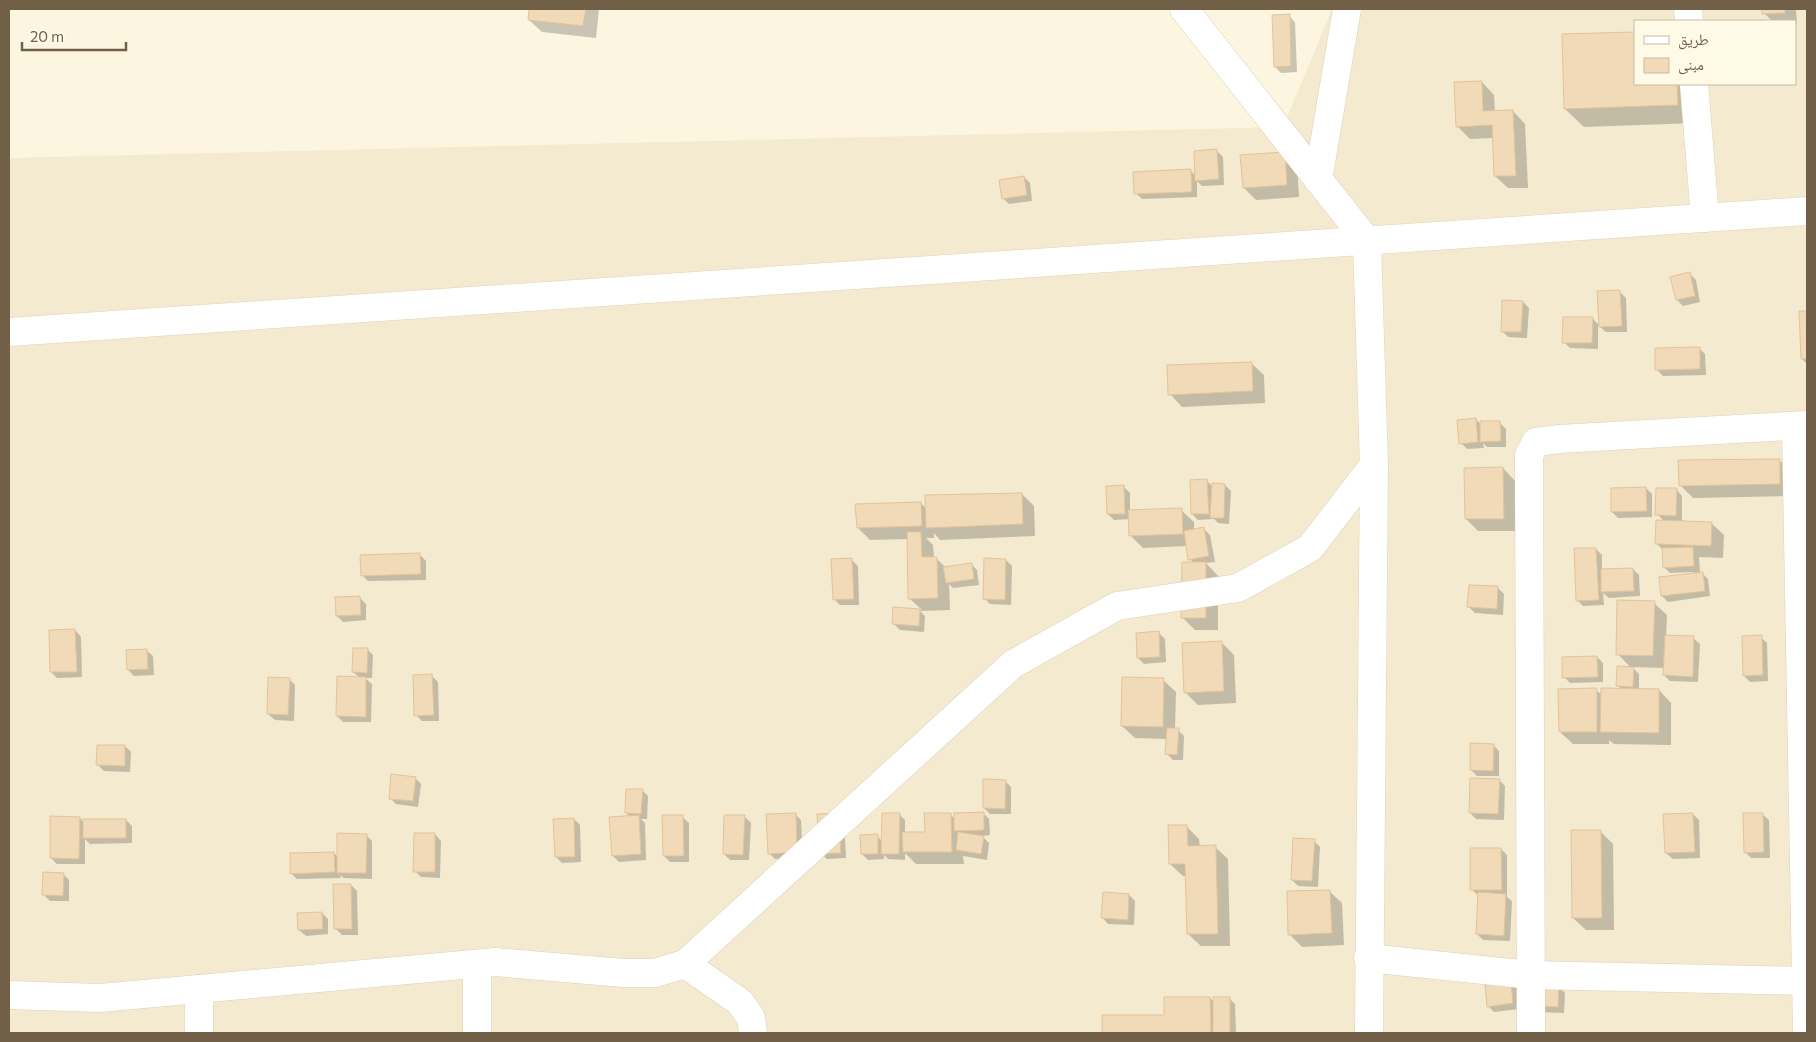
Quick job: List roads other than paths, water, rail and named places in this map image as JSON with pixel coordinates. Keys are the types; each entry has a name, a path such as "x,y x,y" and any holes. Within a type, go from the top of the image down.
{"street":[{"path":"1184,9 1367,241 1374,465 1368,958 1369,1033"},
{"path":"1318,180 1347,9"},
{"path":"1694,85 1705,218"},
{"path":"9,332 1807,212"},
{"path":"1531,1033 1529,455 1536,442 1559,439 1801,425 1807,1033"},
{"path":"9,995 100,998 495,962 623,973 655,973 685,964 1013,664 1117,606 1238,588 1310,548 1374,465"},
{"path":"1368,958 1531,975 1807,982"},
{"path":"477,964 477,1033"},
{"path":"685,964 740,1002 751,1018 753,1033"},
{"path":"199,989 199,1033"}]}
